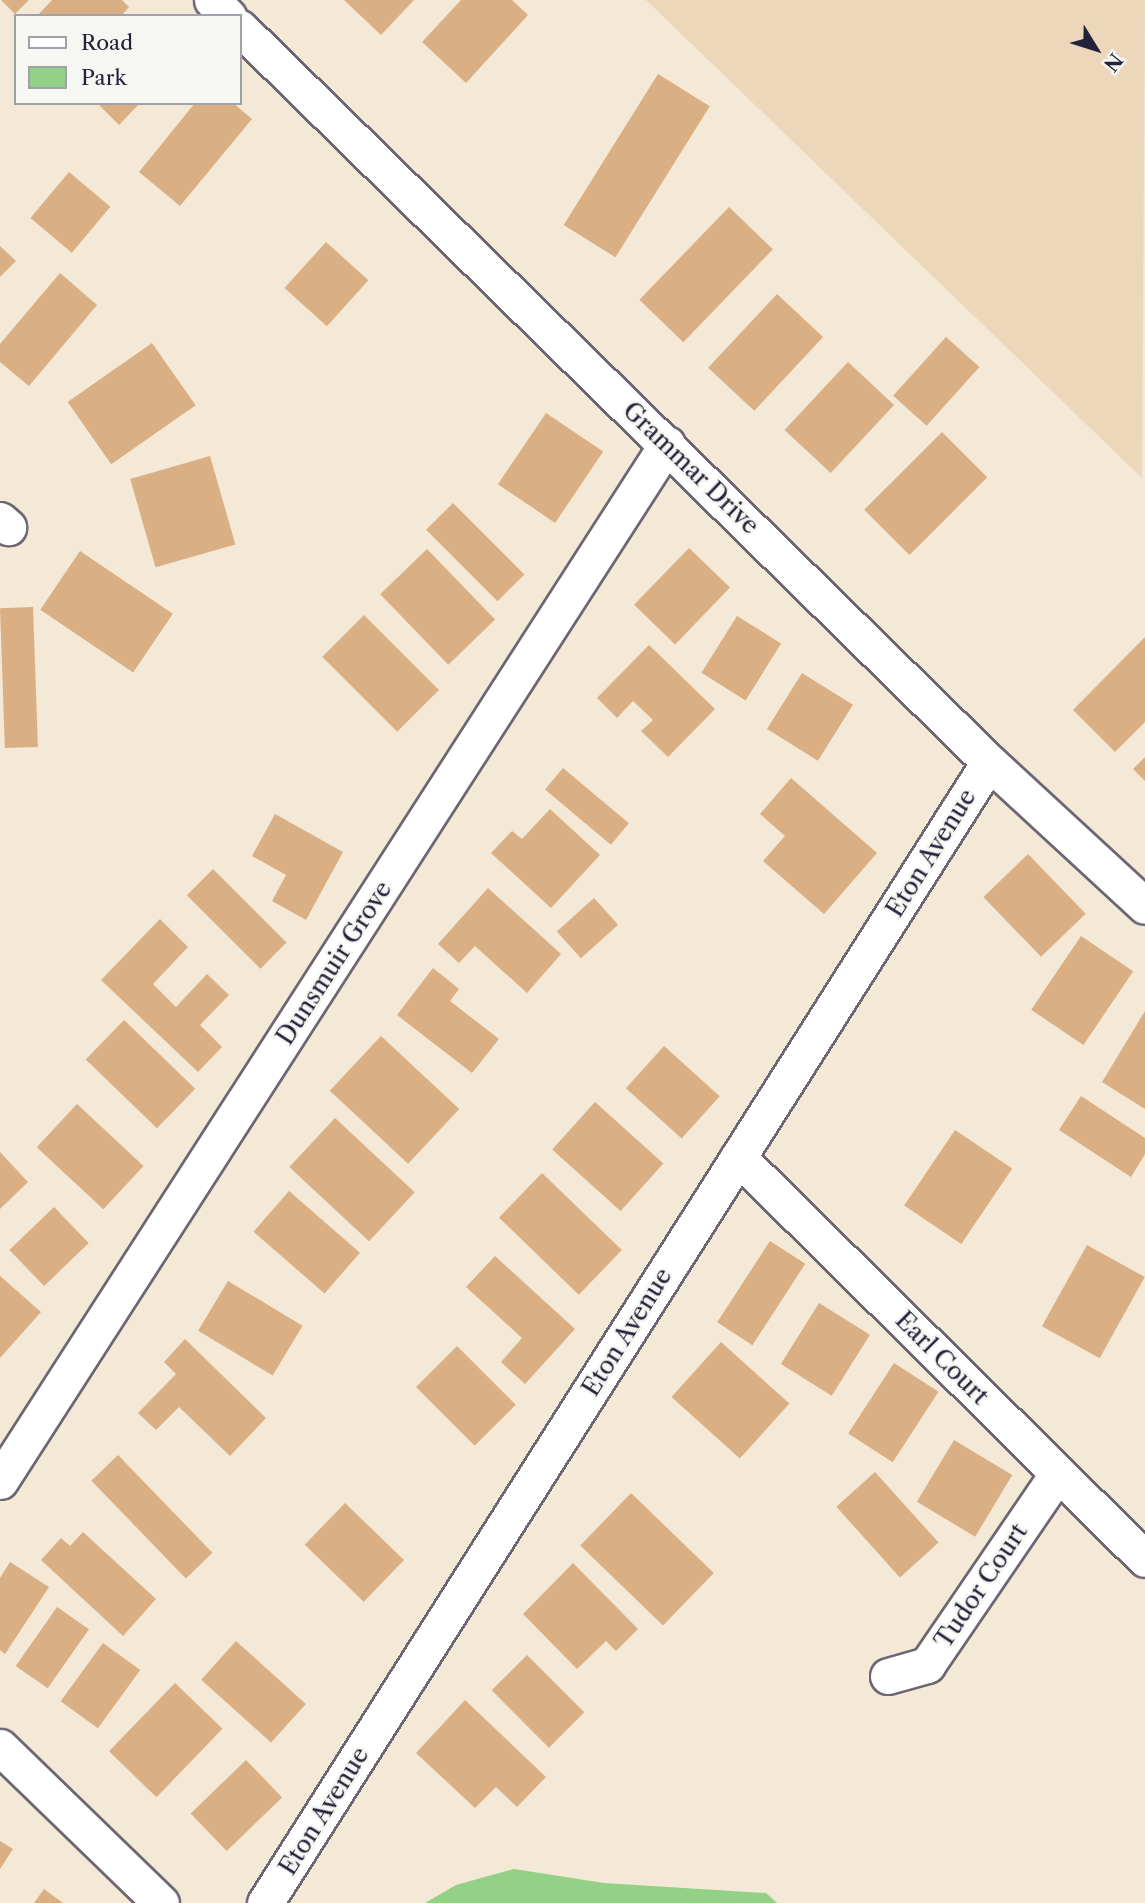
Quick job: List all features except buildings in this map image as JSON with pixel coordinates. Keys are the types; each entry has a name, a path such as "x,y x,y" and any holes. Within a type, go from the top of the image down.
{"street":[{"path":"212,0 226,14"},
{"name":"Grammar Drive","path":"242,30 989,761 1145,906"},
{"name":"Dunsmuir Grove","path":"0,1481 667,444"},
{"name":"Eton Avenue","path":"265,1903 989,761"},
{"name":"Earl Court","path":"738,1157 1145,1559"},
{"name":"Tudor Court","path":"888,1676 928,1665 1058,1473"},
{"path":"0,1747 161,1903"}],"shaded area":[{"path":"646,0 1145,0 1142,478"}],"green space":[{"path":"514,1869 604,1883 766,1893 777,1903 425,1903 456,1885"}]}
